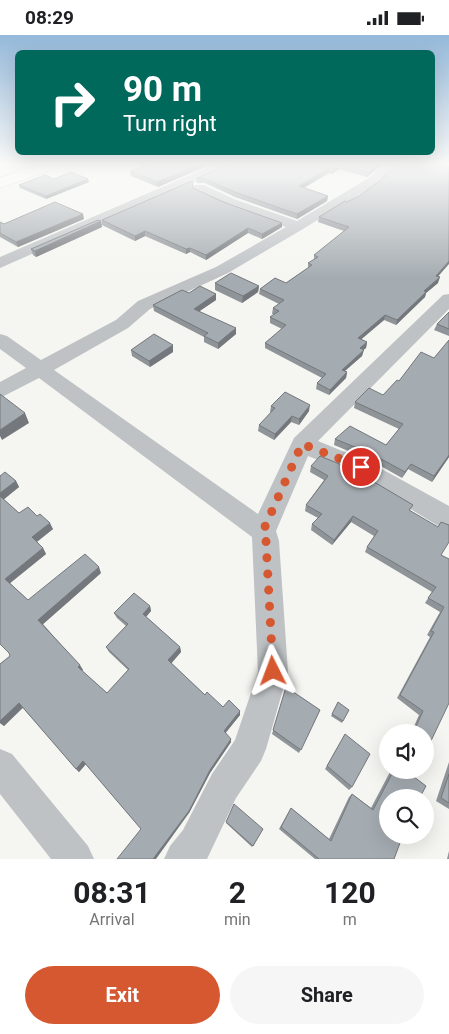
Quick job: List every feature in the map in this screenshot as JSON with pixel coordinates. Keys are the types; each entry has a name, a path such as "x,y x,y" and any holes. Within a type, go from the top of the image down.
{"street":[{"path":"0,263 140,201"},
{"path":"228,201 298,226"},
{"path":"0,391 122,324 144,305 222,270 340,201"},
{"path":"263,531 302,444 449,299"},
{"path":"0,340 263,531 266,541 273,671 249,749 224,785 196,843 182,859"},
{"path":"302,444 361,467 449,519"},
{"path":"0,766 75,859"}],"building":[{"path":"145,201 222,201 282,223 262,234 248,228 206,255 190,248 186,249 145,231 135,236 102,220"},
{"path":"262,201 319,201 297,214"},
{"path":"344,201 449,201 449,261 436,276 440,277 397,320 385,315 358,338 367,342 360,348 364,350 342,370 347,372 330,390 317,383 326,374 265,343 286,325 270,317 279,311 273,308 284,300 260,289 275,278 286,283 312,265 308,263 318,257 314,255 349,227 319,217"},
{"path":"55,202 83,214 16,242 0,233 0,222 4,224"},
{"path":"98,220 101,221 35,251 31,249"},
{"path":"231,273 259,286 243,296 215,283"},
{"path":"200,286 216,294 194,309 236,328 218,343 204,336 208,333 153,305 182,290 189,293"},
{"path":"449,312 449,329 437,324"},
{"path":"154,334 173,345 149,361 131,350"},
{"path":"449,340 449,455 434,476 411,464 405,472 372,454 335,439 350,426 386,445 403,424 355,402 369,388 383,395 397,380 399,381 421,352 434,358"},
{"path":"285,392 310,405 299,419 292,416 275,434 259,425 275,408 271,406"},
{"path":"0,394 25,413 0,430"},
{"path":"320,456 354,470 413,505 409,510 438,527 441,522 449,525 449,542 441,555 449,559 449,703 434,734 434,724 417,724 423,711 400,695 434,632 431,631 444,607 428,598 436,587 367,547 378,531 353,516 334,540 312,524 322,514 306,505 328,476 311,466"},
{"path":"5,472 16,481 0,493 0,476"},
{"path":"0,496 19,513 28,507 37,516 40,514 50,523 32,537 43,548 5,579 28,600 85,554 99,567 38,620 80,665 78,667 107,693 129,669 106,647 128,624 114,613 134,593 150,606 143,614 180,647 168,660 205,695 207,692 223,707 229,700 240,711 224,731 231,739 210,770 189,811 153,859 117,859 141,829 83,761 76,769 19,703 0,721 0,664 10,656 0,644"},
{"path":"286,687 320,710 301,750 273,730"},
{"path":"338,702 349,710 343,721 332,714"},
{"path":"345,734 370,754 352,787 327,766"},
{"path":"449,774 449,803 441,798"},
{"path":"389,779 417,779 426,786 424,789 384,789"},
{"path":"352,794 373,810 379,799 379,844 400,844 394,859 319,859 281,827 291,808 331,841"},
{"path":"234,804 263,829 253,846 226,822"}],"route":[{"path":"273,671 266,541 263,531 302,444 361,467"}]}
